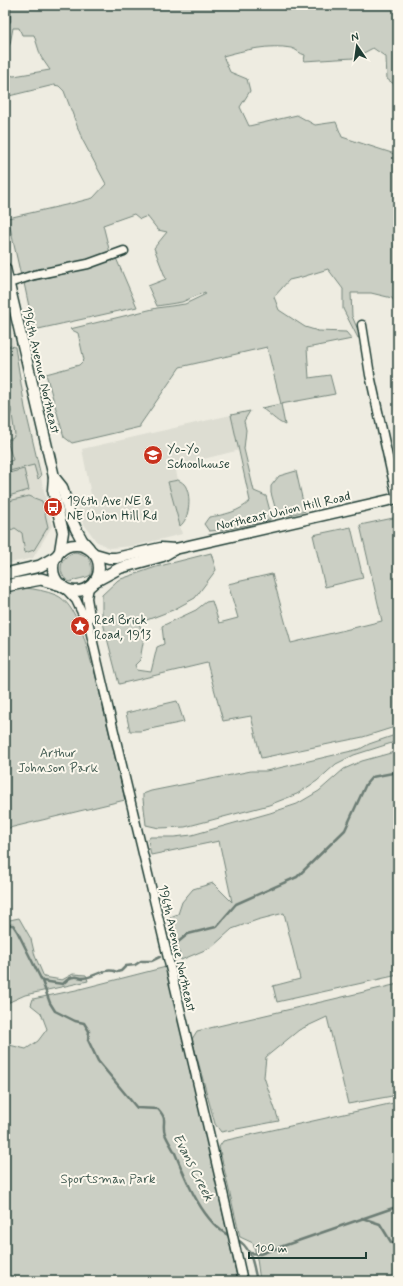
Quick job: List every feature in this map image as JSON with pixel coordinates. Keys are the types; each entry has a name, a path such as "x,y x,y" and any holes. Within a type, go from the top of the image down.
{"main road":[{"path":"5,574 40,566 58,554"},
{"path":"5,586 41,580 62,586"}],"street":[{"path":"8,283 34,275 88,264 124,251"},
{"name":"196th Avenue Northeast","path":"5,268 54,477 52,490 63,532 58,554"},
{"path":"362,325 370,375 398,498"},
{"name":"196th Avenue Northeast","path":"54,477 62,487 70,516 76,529 82,540 93,552"},
{"name":"Northeast Union Hill Road","path":"93,552 109,558 116,558 162,548 175,549 398,498"},
{"path":"79,545 93,552 98,561 99,568 97,576 91,584 76,590 62,586 56,579 54,572 54,564 58,554 66,547 79,545"},
{"name":"Northeast Union Hill Road","path":"91,584 120,568 163,556 175,549"},
{"name":"196th Avenue Northeast","path":"88,621 90,616 88,598 91,584"},
{"name":"196th Avenue Northeast","path":"62,586 76,600 84,617 88,621 180,1012 212,1139 243,1281"}],"shaded area":[{"path":"5,310 15,347 25,408 52,526 33,558 5,564"},
{"path":"231,415 240,450 175,466 178,480 168,482 182,534 134,546 109,548 96,541 82,521 77,504 92,500 82,449"}],"green space":[{"path":"5,5 398,5 398,87 387,79 386,57 373,48 354,58 304,61 305,55 293,49 283,47 257,48 223,56 230,72 247,79 250,91 240,107 249,126 297,115 315,125 336,122 342,137 398,155 398,307 392,298 371,293 351,293 352,316 361,337 358,338 343,309 343,289 328,269 289,280 274,297 279,310 305,327 318,331 346,332 352,339 307,348 309,378 330,375 335,394 281,404 267,347 180,367 140,427 72,443 64,437 46,374 79,365 84,360 78,333 70,329 157,308 185,304 206,294 205,292 182,302 157,306 148,286 166,279 154,248 167,232 158,230 147,216 140,219 134,214 103,225 110,253 84,261 21,276 8,218 93,198 106,184 82,139 64,91 59,86 54,85 5,97 5,59 8,75 14,76 50,70 41,57 34,35 22,35 19,28 13,28 10,44 5,52"},
{"path":"116,258 137,307 34,330 24,283 94,266"},
{"path":"5,345 15,347 25,408 41,476 38,479 34,465 5,472 5,463 13,460 8,439 12,439 15,435 11,408 5,405 5,371 8,371 5,357"},
{"path":"281,404 285,425 261,408"},
{"path":"250,411 244,421 246,430 244,449 254,491 266,496 270,511 270,520 225,530 209,531 204,524 209,517 226,514 241,508 250,501 231,415"},
{"path":"24,469 29,490 5,497 5,474"},
{"path":"296,471 305,511 282,517 277,514 271,493 271,486 279,476"},
{"path":"178,480 187,488 189,499 186,518 180,526 168,482"},
{"path":"29,496 42,501 48,527 34,550 25,553 22,533 15,528 11,530 5,518 5,502"},
{"path":"398,517 398,726 363,737 261,758 251,716 223,721 207,663 119,684 102,619 102,595 118,580 156,567 211,553 216,570 195,598 173,610 139,623 144,637 140,660 135,665 137,670 151,672 157,647 164,644 162,626 196,610 206,602 212,601 219,623 238,618 228,584 272,574 291,643 382,621 360,525"},
{"path":"351,527 363,578 325,587 313,535"},
{"path":"74,552 83,554 89,559 91,575 70,582 62,574 61,567 63,560"},
{"name":"Arthur Johnson Park","path":"25,588 40,590 56,595 70,607 80,626 94,669 125,800 5,829 5,592"},
{"path":"177,701 184,722 140,731 130,731 126,713"},
{"path":"398,734 398,741 354,755 336,764 317,781 297,794 269,805 185,827 159,828 146,825 143,794 151,791 251,771 266,771 360,749 369,744"},
{"path":"398,751 398,975 277,1002 273,986 300,979 284,913 257,920 232,929 212,947 181,960 170,917 178,914 182,902 193,889 213,883 232,902 219,841 151,855 148,840 150,837 192,835 297,804 319,791 344,769 362,761"},
{"path":"19,918 31,939 35,956 44,977 62,980 73,974 86,975 88,981 25,995 5,1004 5,921"},
{"name":"Sportsman Park","path":"166,967 182,1031 238,1281 5,1281 5,1044 26,1049 38,1041 47,1029 41,1013 31,1005 33,999 76,990"},
{"path":"398,984 398,1095 348,1104 327,1017 299,1030 266,1057 264,1077 279,1121 221,1132 215,1124 192,1039 197,1031"},
{"path":"398,1102 398,1281 260,1281 253,1243 240,1237 219,1147 223,1141"}],"waterway":[{"path":"5,28 10,21 10,5"},
{"path":"177,943 188,934 216,927 236,904 297,877 345,830 366,784 372,777 398,772"},
{"name":"Evans Creek","path":"5,925 13,925 17,931 55,1011 75,1021 84,1023 89,1031 88,1040 98,1061 137,1108 158,1109 161,1113 164,1119 165,1134 196,1200 220,1230 230,1236"},
{"path":"42,981 63,984 72,977 83,978 104,971 117,972 121,971 126,966 135,965 141,961 152,961 160,957"},
{"path":"250,1253 260,1254 393,1208 398,1211"},
{"path":"362,1218 380,1224 391,1242 398,1248"},
{"name":"Evans Creek","path":"236,1239 241,1242 249,1252 257,1281"}],"place":[{"name":"Yo-Yo Schoolhouse","path":"153,455"},
{"name":"196th Ave NE & NE Union Hill Rd","path":"53,507"},
{"name":"Red Brick Road, 1913","path":"80,626"}]}
